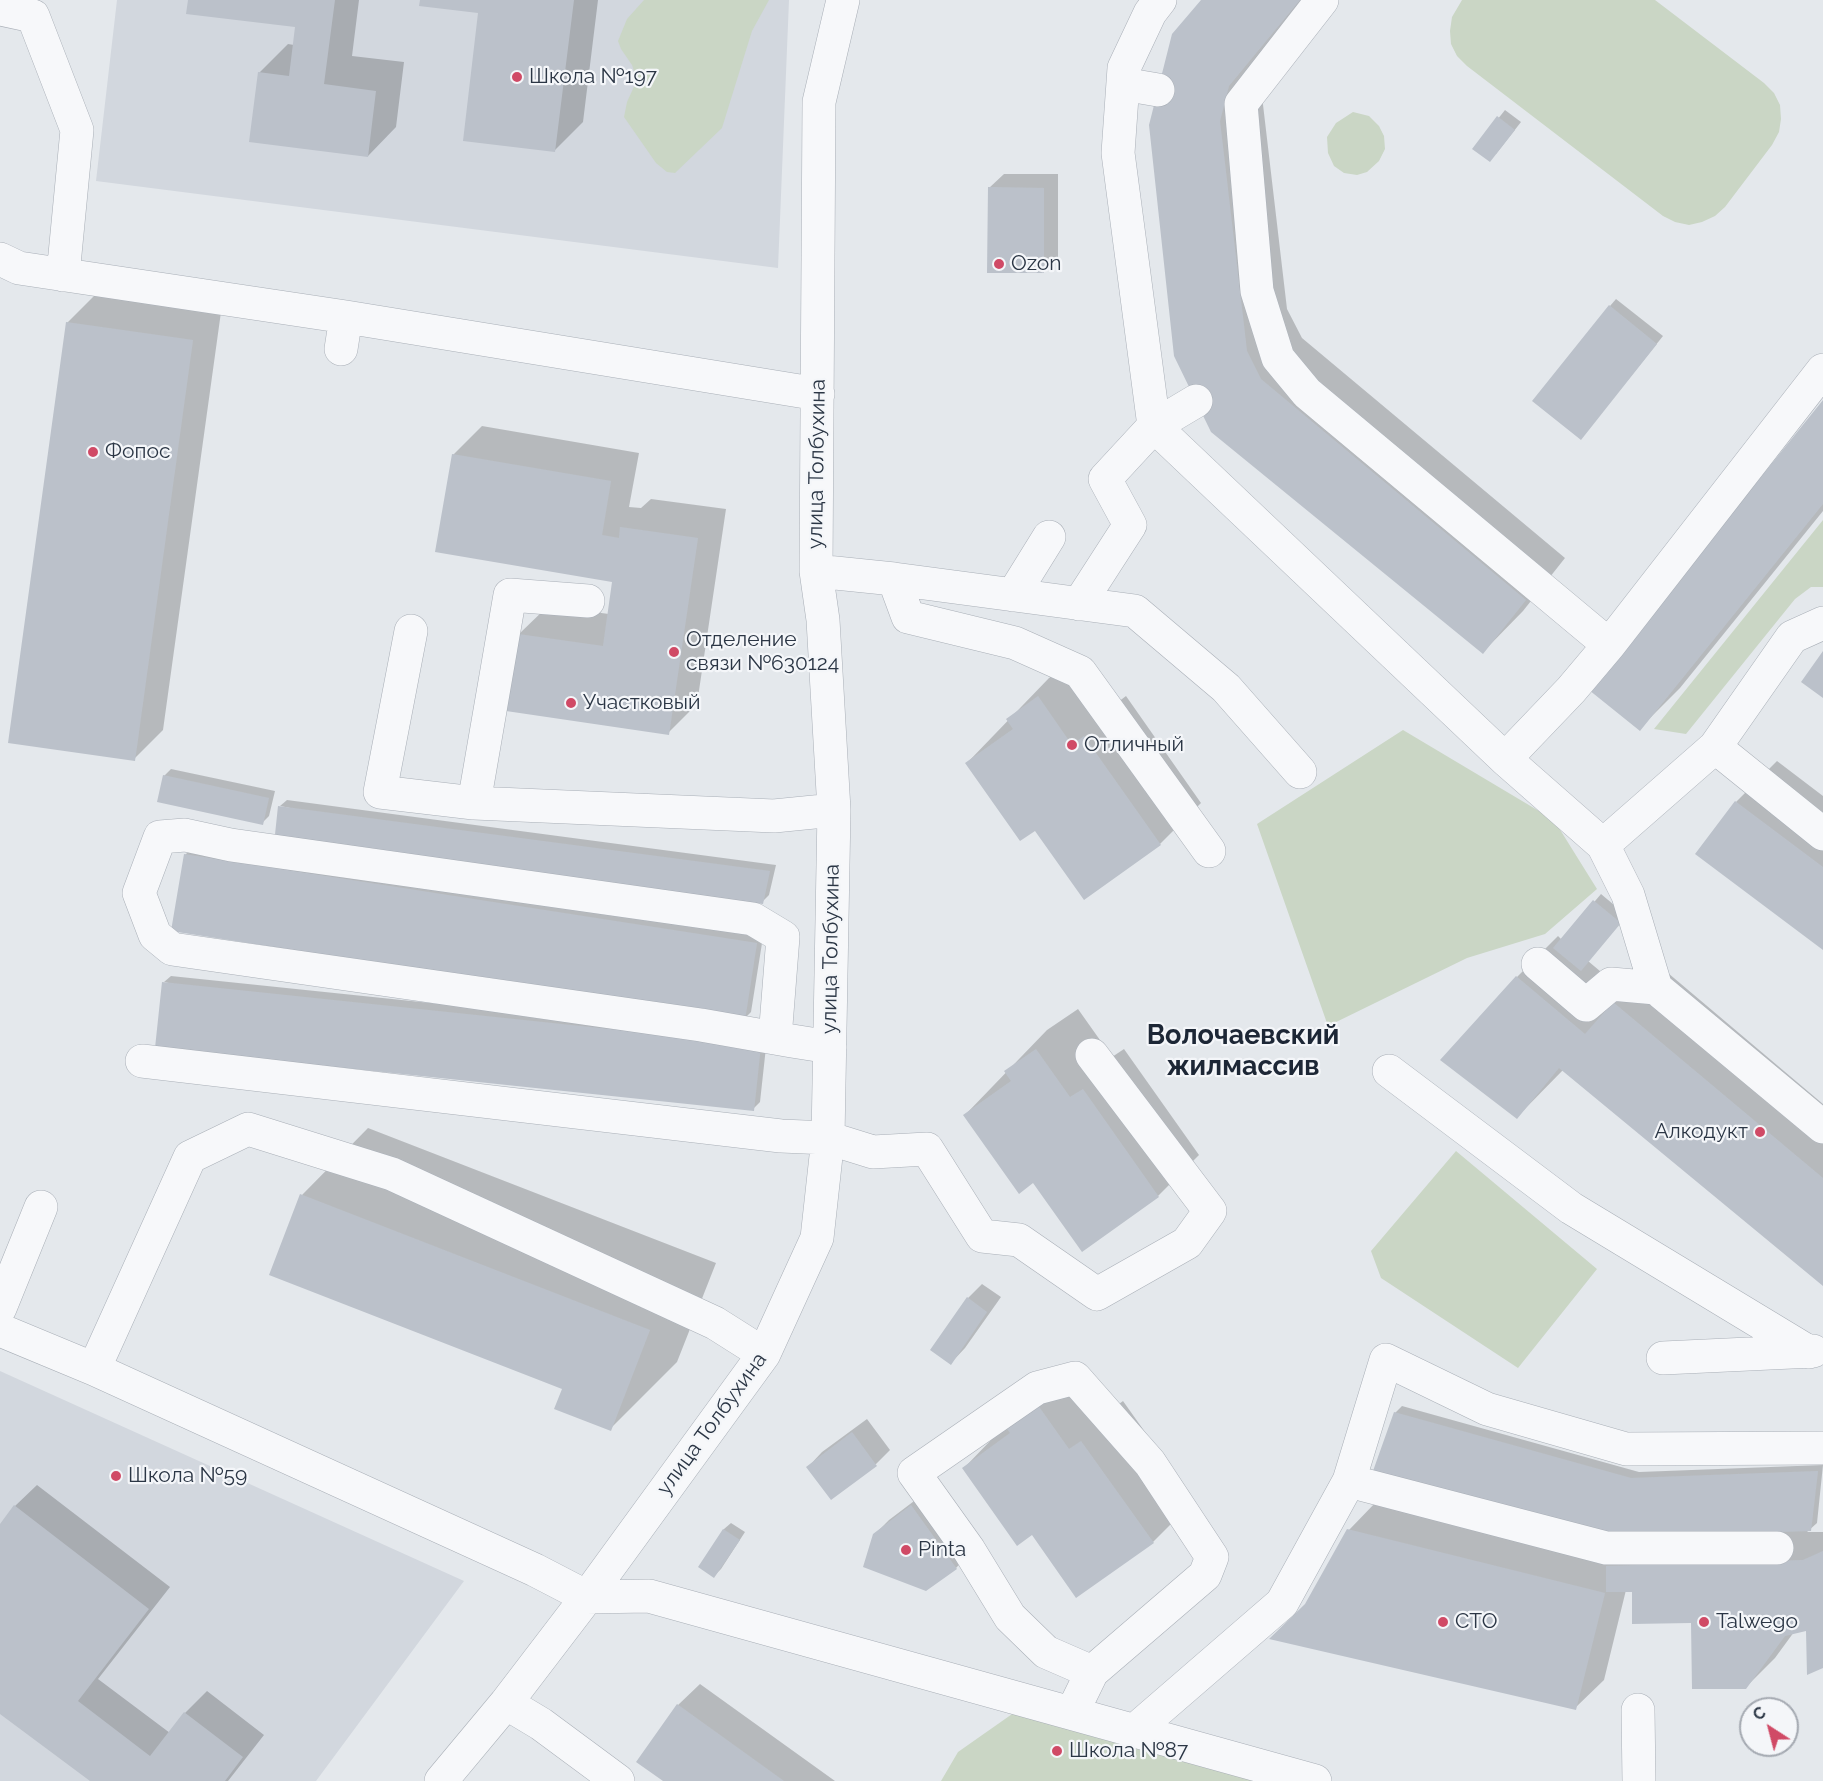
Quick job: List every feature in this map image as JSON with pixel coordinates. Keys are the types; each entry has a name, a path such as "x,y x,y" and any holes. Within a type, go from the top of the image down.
{"street":[{"name":"улица Толбухина","path":"441,1781 506,1702 587,1597 764,1354 817,1238 828,1138 834,810 823,620 816,571 819,102 843,0"},
{"path":"1161,0 1150,13 1124,68 1118,153 1154,426 1505,759 1603,845 1628,895 1656,988 1823,1127"},
{"path":"1322,0 1233,103 1267,362 1609,645"},
{"path":"0,9 33,16 77,130 63,275"},
{"path":"1123,84 1158,90"},
{"path":"0,259 19,268 818,394"},
{"path":"341,349 346,318"},
{"path":"1505,759 1571,690 1609,645 1823,370"},
{"path":"1079,604 1130,525 1105,479 1154,426 1196,400"},
{"path":"1013,595 1049,537"},
{"path":"816,571 1135,611 1226,688 1300,772"},
{"path":"894,579 908,617 1015,643 1080,672 1209,851"},
{"path":"474,803 510,595 588,601"},
{"path":"1603,845 1715,747 1792,637 1823,623"},
{"path":"411,631 380,792 474,803 774,816 834,810"},
{"path":"1715,747 1823,834"},
{"path":"774,1038 783,937 753,920 242,847 185,836 160,837 139,894 155,935 172,950 701,1025 774,1038 830,1047"},
{"path":"1538,964 1586,1005 1611,984 1656,988"},
{"path":"142,1061 781,1136 828,1138 873,1152 927,1149 982,1236 1019,1240 1097,1294 1187,1243 1210,1211 1092,1055"},
{"path":"1389,1071 1571,1208 1816,1350"},
{"path":"94,1369 190,1157 248,1129 392,1174 716,1323 764,1354"},
{"path":"0,1308 41,1207"},
{"path":"0,1330 94,1369 535,1570 587,1597 649,1596 1315,1781"},
{"path":"1663,1358 1816,1350"},
{"path":"1134,1731 1282,1604 1349,1482 1386,1360 1487,1409 1626,1449 1823,1448"},
{"path":"1072,1713 1092,1672 1205,1575 1212,1557 1150,1463 1075,1378 1037,1388 914,1473 969,1550 1010,1617 1047,1652 1092,1672"},
{"path":"1349,1482 1606,1548 1777,1548"},
{"path":"506,1702 541,1724 618,1781"},
{"path":"1638,1710 1639,1781"}],"shaded area":[{"path":"117,0 789,0 778,268 96,181"},
{"name":"Школа №59","path":"0,1371 464,1581 316,1781 0,1781"}],"green space":[{"path":"644,0 769,0 752,31 722,128 675,173 667,172 656,163 624,117 627,102 637,80 632,65 618,41 627,19"},
{"path":"1462,0 1655,0 1774,93 1780,105 1779,132 1772,145 1725,207 1715,216 1689,225 1675,222 1663,216 1457,56 1451,44 1450,31 1452,17"},
{"path":"1353,112 1369,116 1379,126 1384,136 1385,149 1379,161 1367,172 1357,175 1344,173 1334,166 1328,153 1327,137 1336,123"},
{"path":"1823,520 1823,587 1811,587 1795,599 1686,734 1654,729"},
{"path":"1403,730 1554,820 1597,889 1545,934 1467,958 1328,1026 1257,824"},
{"path":"1456,1151 1597,1269 1518,1368 1381,1278 1371,1251"},
{"path":"1015,1712 1261,1781 941,1781 958,1752"}],"building":[{"path":"188,0 335,0 324,84 376,91 368,157 249,142 258,72 289,76 295,27 186,14"},
{"name":"Школа №197","path":"420,0 574,0 555,152 463,141 478,13 419,6"},
{"path":"1201,0 1300,0 1229,86 1220,121 1247,351 1261,379 1526,600 1483,654 1211,432 1174,356 1149,125 1172,34"},
{"path":"1497,116 1515,130 1490,162 1472,149"},
{"path":"988,187 1044,188 1044,273 987,273"},
{"path":"1609,305 1657,344 1581,440 1532,401"},
{"path":"66,322 193,340 135,761 8,743"},
{"path":"1823,400 1823,504 1640,731 1589,690"},
{"path":"452,454 611,481 602,535 619,538 620,527 698,538 669,735 506,711 518,634 603,646 612,582 435,552"},
{"path":"1823,651 1823,698 1801,682"},
{"path":"1038,696 1072,745 1084,736 1161,845 1084,900 1035,831 1020,841 965,763 1013,729 1006,719"},
{"path":"163,775 269,798 263,825 157,802"},
{"path":"1735,801 1823,867 1823,950 1695,854"},
{"path":"278,806 770,871 763,904 274,844"},
{"path":"184,854 757,943 745,1020 171,931"},
{"path":"1593,900 1621,923 1581,971 1553,948"},
{"path":"1516,976 1585,1034 1613,1002 1823,1178 1823,1286 1559,1068 1517,1119 1440,1060"},
{"path":"162,982 761,1045 754,1111 155,1048"},
{"path":"1036,1049 1070,1097 1083,1089 1159,1197 1082,1252 1033,1183 1019,1194 963,1115 1011,1081 1004,1071"},
{"path":"300,1194 650,1330 611,1431 554,1409 562,1389 269,1275"},
{"path":"967,1297 987,1312 951,1365 930,1350"},
{"path":"1035,1401 1069,1449 1081,1441 1154,1543 1076,1598 1032,1535 1017,1546 962,1468 1010,1433 1003,1423"},
{"path":"1394,1412 1631,1478 1818,1471 1811,1531 1610,1537 1373,1471"},
{"path":"852,1432 877,1466 831,1500 806,1467"},
{"path":"14,1505 149,1609 78,1701 150,1756 184,1712 243,1757 225,1781 90,1781 0,1714 0,1524"},
{"name":"Pinta","path":"911,1505 957,1569 926,1591 863,1567 873,1534"},
{"path":"723,1529 740,1540 714,1578 698,1567"},
{"name":"СТО","path":"1347,1529 1605,1593 1576,1710 1269,1639 1305,1604"},
{"path":"1823,1551 1823,1668 1807,1675 1806,1631 1785,1636 1746,1689 1692,1689 1691,1623 1632,1624 1632,1592 1606,1592 1606,1566 1803,1560"},
{"path":"677,1704 784,1781 663,1781 636,1762"}],"place":[{"name":"Школа №197","path":"517,77"},
{"name":"Ozon","path":"999,264"},
{"name":"Фопос","path":"93,452"},
{"name":"Отделение связи №630124","path":"674,652"},
{"name":"Участковый","path":"571,703"},
{"name":"Отличный","path":"1072,745"},
{"name":"Алкодукт","path":"1760,1132"},
{"name":"Школа №59","path":"116,1476"},
{"name":"Pinta","path":"906,1550"},
{"name":"СТО","path":"1443,1622"},
{"name":"Talwego","path":"1704,1622"},
{"name":"Школа №87","path":"1057,1751"}],"district":[{"name":"Волочаевский жилмассив","path":"1243,1052"}]}
